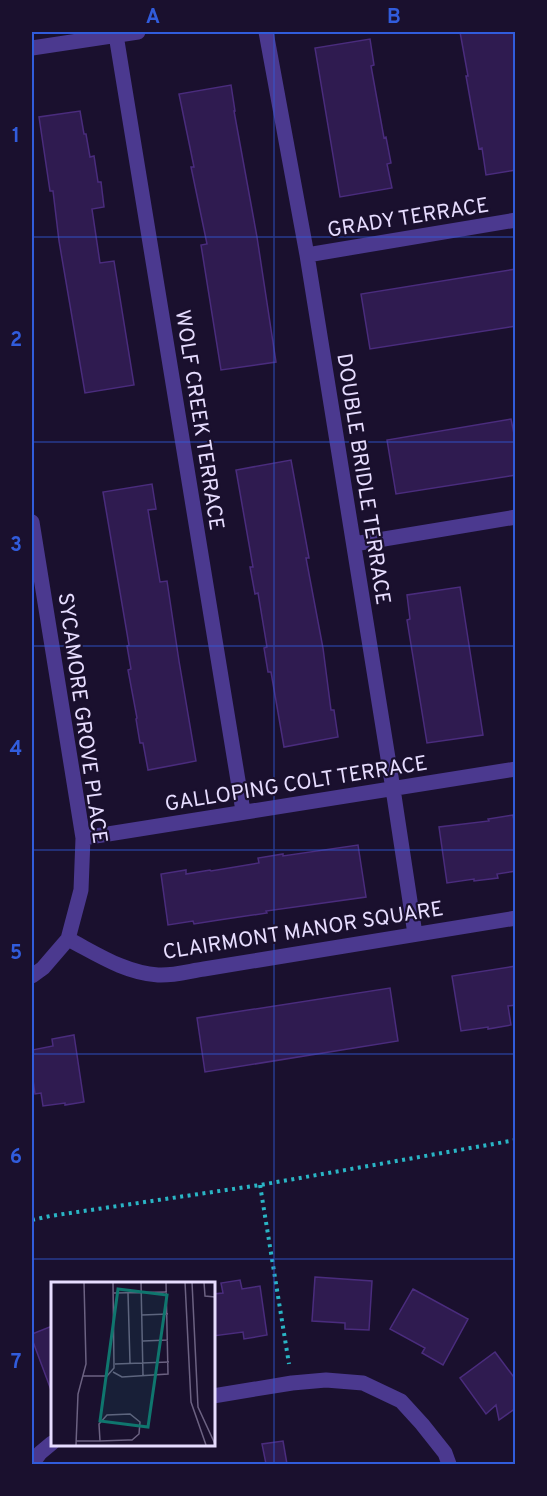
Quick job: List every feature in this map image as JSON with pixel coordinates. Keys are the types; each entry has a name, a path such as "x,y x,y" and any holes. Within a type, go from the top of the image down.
{"street":[{"path":"32,48 138,32"},
{"name":"DOUBLE BRIDLE TERRACE","path":"266,32 307,255 415,934"},
{"name":"WOLF CREEK TERRACE","path":"116,35 243,811"},
{"name":"GRADY TERRACE","path":"307,255 516,220"},
{"path":"354,544 516,517"},
{"name":"SYCAMORE GROVE PLACE","path":"32,522 83,838 81,890 68,939 43,968 32,976"},
{"name":"GALLOPING COLT TERRACE","path":"83,838 516,769"},
{"name":"CLAIRMONT MANOR SQUARE","path":"68,939 113,963 136,971 159,975 516,918"},
{"path":"214,1396 326,1380 363,1383 401,1401 445,1453 449,1464"},
{"path":"32,1464 51,1444"}],"path":[{"path":"32,1220 260,1185 516,1140"},
{"path":"260,1185 292,1383"}],"building":[{"path":"460,32 516,32 516,170 486,175 482,148 479,149"},
{"path":"370,39 374,65 371,66 384,138 386,137 391,163 387,164 392,188 340,197 315,48"},
{"path":"231,85 276,362 221,370 201,245 207,244 179,94"},
{"path":"80,111 90,157 94,156 98,182 101,182 104,207 92,209 100,263 114,261 134,385 85,393 39,117"},
{"path":"516,269 516,326 370,349 361,294"},
{"path":"511,419 516,444 516,475 396,494 387,440"},
{"path":"291,460 309,558 306,558 323,648 331,710 334,710 338,737 284,747 271,672 268,672 264,648 267,647 258,593 255,594 250,567 253,567 236,470"},
{"path":"152,484 156,509 148,510 160,582 167,581 196,761 148,770 143,743 140,743 128,670 131,669 127,646 129,645 103,492"},
{"path":"460,587 483,735 427,743 407,620 410,619 407,595"},
{"path":"513,815 516,831 516,871 497,874 498,878 447,883 439,827 489,821 488,819"},
{"path":"358,845 366,897 194,924 193,921 168,925 161,874 186,870 186,874 211,871 259,863 258,858"},
{"path":"516,966 516,1005 508,1006 511,1025 461,1031 452,976"},
{"path":"390,988 398,1041 205,1072 197,1018"},
{"path":"74,1035 84,1102 43,1106 41,1093 35,1094 32,1050 53,1046 52,1039"},
{"path":"315,1277 372,1281 369,1330 345,1329 345,1323 312,1321"},
{"path":"240,1280 242,1289 260,1286 267,1335 244,1339 243,1332 214,1336 214,1294 223,1293 221,1283"},
{"path":"413,1289 468,1319 443,1365 422,1353 425,1348 390,1329"},
{"path":"51,1326 51,1390 32,1339 32,1334"},
{"path":"495,1352 516,1380 516,1408 499,1420 496,1405 486,1414 460,1378"},
{"path":"283,1441 287,1464 266,1464 262,1444"}]}
